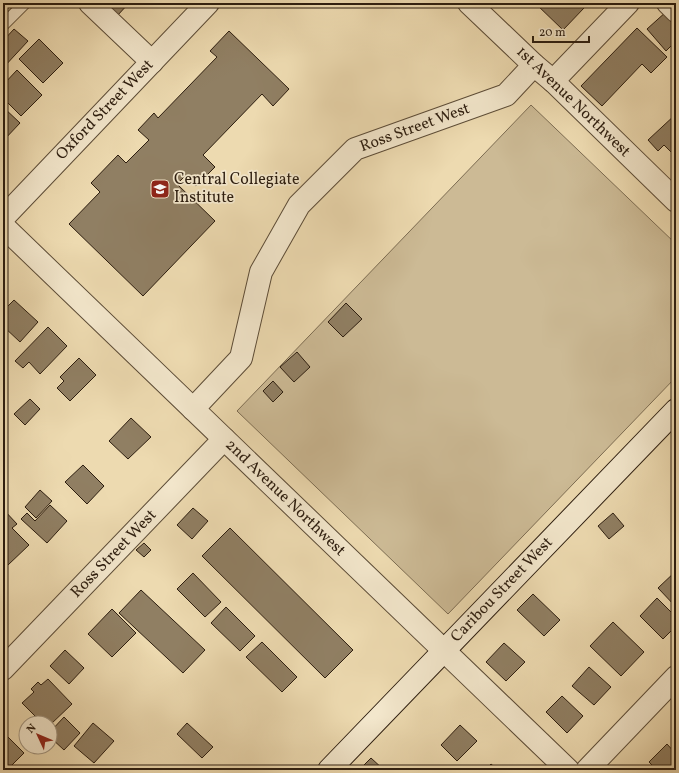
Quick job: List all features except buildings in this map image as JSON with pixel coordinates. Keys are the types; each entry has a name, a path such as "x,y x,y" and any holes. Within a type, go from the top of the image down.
{"street":[{"path":"90,3 152,62"},
{"name":"Oxford Street West","path":"3,218 208,3"},
{"name":"1st Avenue Northwest","path":"469,3 534,66 553,81 676,201"},
{"path":"553,81 628,3"},
{"path":"668,3 676,11"},
{"name":"Ross Street West","path":"192,409 241,358 261,272 299,204 355,149 506,95 534,66"},
{"name":"2nd Avenue Northwest","path":"3,226 568,770"},
{"name":"Caribou Street West","path":"329,770 676,410"},
{"name":"Ross Street West","path":"3,669 224,439"},
{"path":"587,770 676,677"}],"lane":[{"path":"3,25 25,3"}],"shaded area":[{"path":"531,105 676,244 676,377 448,614 237,411"}],"place":[{"name":"Central Collegiate Institute","path":"160,189"}]}
